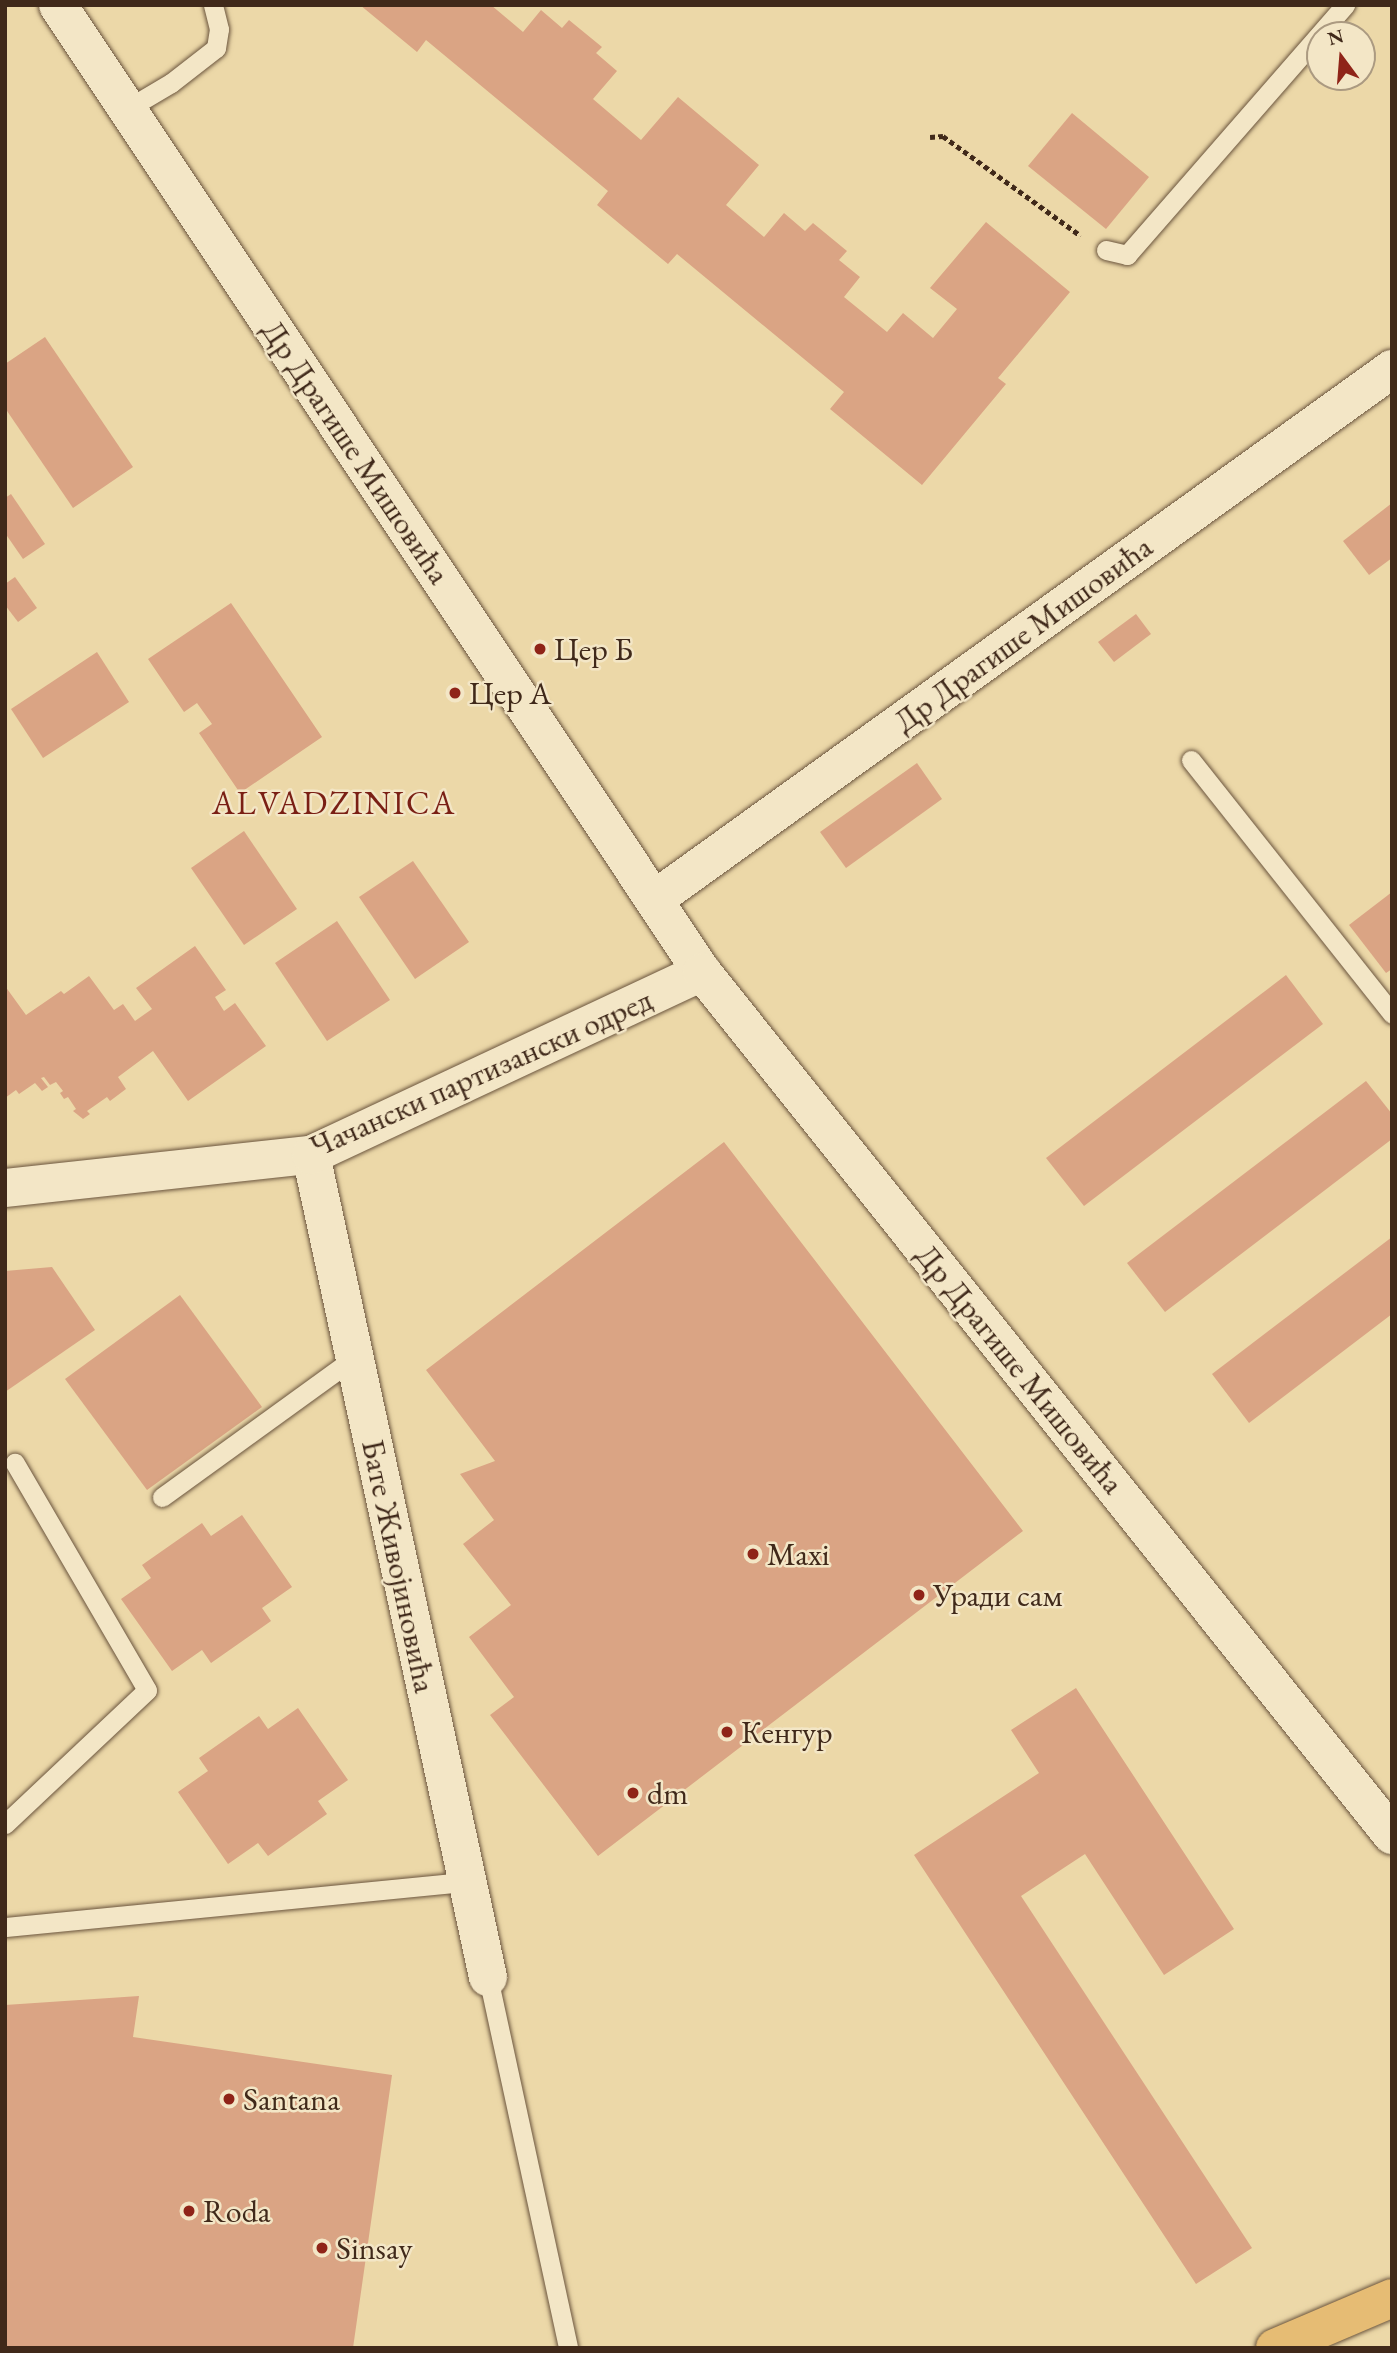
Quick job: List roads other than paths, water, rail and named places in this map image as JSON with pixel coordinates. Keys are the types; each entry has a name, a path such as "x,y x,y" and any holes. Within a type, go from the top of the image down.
{"main road":[{"path":"1275,2348 1392,2298"}],"street":[{"name":"Др Драгише Мишовића","path":"58,5 702,972 1392,1835"},
{"name":"Др Драгише Мишовића","path":"655,899 1392,369"},
{"name":"Чачански партизански одред","path":"5,1188 311,1155 702,972"},
{"name":"Бате Живојиновића","path":"311,1155 488,1977"}],"lane":[{"path":"127,109 171,83 216,48 219,29 214,5"},
{"path":"1106,250 1127,254 1345,5"},
{"path":"1191,760 1392,1014"},
{"path":"162,1497 354,1358"},
{"path":"5,1824 147,1690 15,1463"},
{"path":"5,1927 467,1882"},
{"path":"488,1977 568,2348"}],"place":[{"name":"Цер Б","path":"540,649"},
{"name":"Цер А","path":"455,693"},
{"name":"Maxi","path":"753,1554"},
{"name":"Уради сам","path":"919,1595"},
{"name":"Кенгур","path":"727,1732"},
{"name":"dm","path":"633,1793"},
{"name":"Santana","path":"229,2099"},
{"name":"Roda","path":"189,2211"},
{"name":"Sinsay","path":"322,2248"}],"district":[{"name":"ALVADZINICA","path":"334,803"}]}
